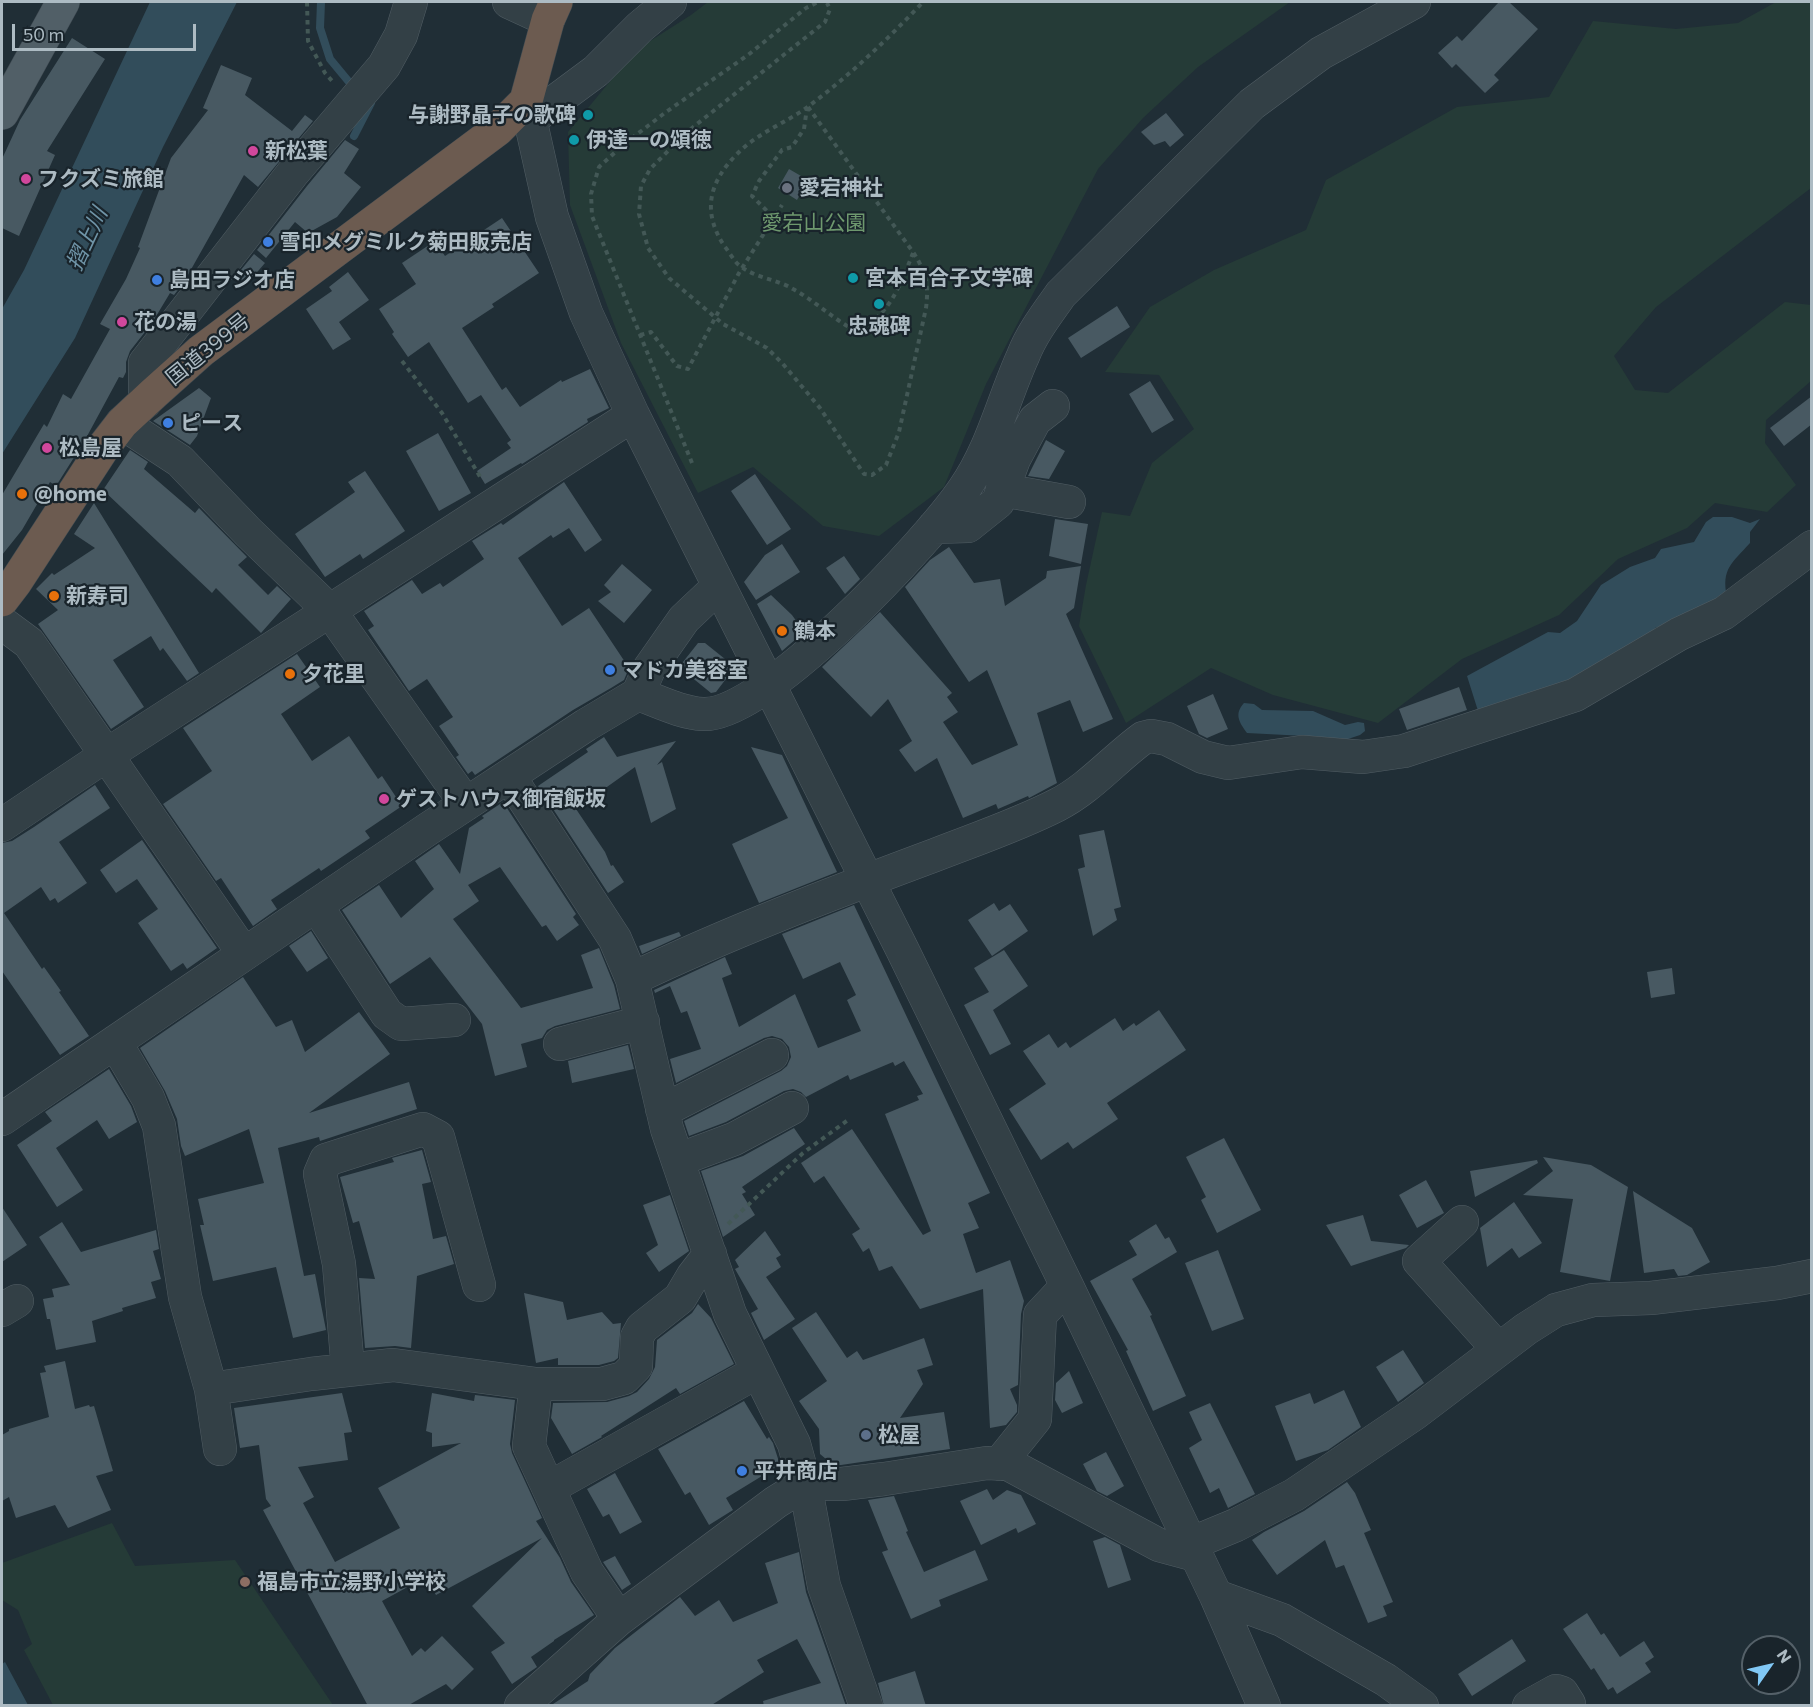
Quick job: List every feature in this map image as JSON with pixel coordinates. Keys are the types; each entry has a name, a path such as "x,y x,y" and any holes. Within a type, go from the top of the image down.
{"highway":[{"name":"国道399号","path":"2,600 62,509 133,412 201,351 497,130 528,110 552,11"}],"main road":[{"path":"2,113 63,2"}],"street":[{"path":"411,2 401,35 384,66 285,183 145,363 133,412 248,532 330,611 466,804"},
{"path":"509,2 552,11"},
{"path":"670,2 640,27 596,71 528,110 552,217 586,313 633,415 868,881 1067,1286 1216,1596 1264,1706"},
{"path":"638,694 675,708 703,714 731,707 769,685 850,618 914,553 965,488 991,437 1023,355 1038,326 1061,294 1252,104 1321,53 1414,2"},
{"path":"934,527 969,526 998,502 1014,459 1035,420 1053,406"},
{"path":"2,825 633,415"},
{"path":"1002,490 1069,502"},
{"path":"633,979 693,950 828,895 974,841 1059,804 1143,738 1151,736 1167,739 1203,757 1228,763 1302,752 1363,757 1404,751 1575,695 1679,634 1724,613 1812,547"},
{"path":"2,1119 466,804 586,725 638,694 649,669 684,619 719,586"},
{"path":"2,622 29,643 108,754 244,954"},
{"path":"509,776 615,939 633,979 667,1129 730,1314 794,1444 805,1484 824,1586 866,1706"},
{"path":"316,905 387,1014 401,1024 454,1020"},
{"path":"560,1044 643,1022"},
{"path":"115,1042 148,1098 159,1126 185,1297 211,1389 220,1449"},
{"path":"663,1109 772,1055"},
{"path":"678,1160 734,1139 792,1108"},
{"path":"348,1370 339,1264 320,1174 326,1160 423,1129 438,1137 479,1285"},
{"path":"1462,1222 1419,1261 1498,1349"},
{"path":"211,1389 393,1365 536,1384 602,1384 624,1378 636,1366 637,1337 642,1328 680,1298 709,1251"},
{"path":"521,1706 619,1619 776,1502 805,1484 842,1484 987,1463 1008,1464 1159,1545 1193,1550 1294,1495 1414,1414 1498,1349 1556,1310 1593,1300 1651,1298 1777,1284 1812,1276"},
{"path":"999,1464 1035,1419 1040,1315 1067,1286"},
{"path":"549,1488 757,1372"},
{"path":"536,1384 529,1446 587,1572 619,1619"},
{"path":"1216,1596 1282,1620 1386,1680 1422,1706"},
{"path":"1529,1706 1556,1691 1562,1693 1569,1704"}],"path":[{"path":"307,2 308,41 324,73 352,103"},
{"path":"694,468 592,216 591,194 599,167 623,145 748,55 806,8 820,2 827,3 830,9 825,22 687,132 650,169 641,186 639,214 648,248 669,278 715,317 767,348 783,364 820,408 864,474 872,475 886,465 899,432 926,308 927,282 914,252 808,107"},
{"path":"914,252 895,296 866,327 854,330 798,291 742,268 716,233 710,213 712,195 718,179 737,153 808,107 870,54 923,2"},
{"path":"773,217 752,196 759,181 782,150 792,147 804,129 808,107"},
{"path":"640,335 651,332 676,366 688,369 742,268 782,205"},
{"path":"402,361 434,400 495,504"},
{"path":"709,1251 735,1216 786,1167 848,1120"}],"green space":[{"name":"愛宕山公園","path":"708,2 1290,2 1198,67 1143,118 1098,169 986,384 944,487 879,536 823,526 753,467 698,493 621,343 570,205 568,132 636,50"},
{"path":"1776,2 1811,2 1811,188 1656,307 1614,356 1635,390 1668,393 1785,302 1811,305 1811,381 1766,420 1765,443 1796,485 1767,512 1715,503 1687,528 1618,559 1559,615 1462,659 1378,723 1273,695 1211,668 1126,723 1079,626 1102,512 1130,516 1152,463 1194,429 1159,375 1105,372 1150,307 1214,270 1306,230 1326,180 1457,107 1549,97 1593,21 1676,29 1738,23"},
{"path":"112,1523 135,1566 235,1560 333,1705 53,1705 24,1650 32,1644 18,1610 2,1600 2,1563"}],"water":[{"name":"摺上川","path":"150,2 237,2 163,147 75,338 2,454 2,309 24,270"},
{"path":"1713,517 1732,517 1750,523 1760,519 1750,532 1750,543 1733,561 1727,573 1727,597 1706,610 1687,612 1684,617 1655,628 1652,637 1604,670 1479,714 1467,676 1548,632 1560,633 1577,621 1601,585 1630,567 1655,558 1661,549 1694,542 1706,522"},
{"path":"1244,703 1254,704 1262,710 1313,711 1345,725 1364,723 1365,731 1339,742 1305,736 1247,733 1238,714"},
{"path":"5,1662 28,1705 2,1705 2,1664"}],"building":[{"path":"1499,2 1509,2 1538,29 1494,75 1499,80 1485,93 1456,64 1452,68 1438,53 1457,36 1462,41"},
{"path":"72,38 105,59 47,151 55,155 19,236 2,228 2,159 20,120"},
{"path":"221,65 252,78 245,95 292,131 305,115 313,121 258,187 244,175 184,282 174,295 170,293 152,323 130,351 123,378 119,377 85,440 56,486 50,482 22,530 2,555 2,495 44,424 47,427 63,394 71,399 110,329 100,324 126,279 140,248 138,247 171,158 208,110 203,108"},
{"path":"1166,113 1184,135 1170,147 1165,141 1154,145 1141,132"},
{"path":"345,140 359,149 344,173 361,187 337,217 308,233 295,222 266,258 257,250"},
{"path":"789,169 808,180 797,200 778,188"},
{"path":"502,218 539,273 492,304 494,307 462,328 502,390 506,387 520,407 561,380 562,382 590,369 609,408 587,419 588,422 522,464 485,484 477,471 511,448 507,443 511,440 481,395 468,403 429,342 408,357 392,334 394,332 379,309 416,284 402,263 435,241 445,256"},
{"path":"254,254 265,263 246,285 236,276"},
{"path":"348,272 369,300 339,322 351,339 333,350 306,309 332,291 329,287"},
{"path":"1117,306 1130,327 1081,358 1068,338"},
{"path":"1150,381 1174,420 1152,433 1129,394"},
{"path":"199,388 211,398 197,436 190,445 153,421"},
{"path":"1812,396 1812,424 1784,446 1770,428"},
{"path":"438,433 471,493 439,511 406,451"},
{"path":"1046,440 1065,451 1049,479 1028,476"},
{"path":"130,450 148,462 144,469 195,513 199,508 247,557 238,565 268,595 277,586 291,599 261,633 216,588 212,593 103,490"},
{"path":"365,471 405,531 363,559 360,554 325,577 295,534 355,492 348,482"},
{"path":"755,474 791,529 767,545 731,491"},
{"path":"564,482 602,540 585,552 569,528 553,538 551,535 518,558 562,626 589,608 629,668 624,680 573,710 475,775 472,771 468,774 456,757 459,755 439,726 453,717 427,679 409,691 368,630 374,626 364,611 412,580 422,594 440,583 443,587 484,559 472,541 501,523 503,525"},
{"path":"94,503 199,673 187,681 163,648 160,651 151,636 113,660 144,707 111,729 38,624 58,610 36,589 52,573 54,575 95,548 74,534"},
{"path":"1055,519 1088,524 1081,564 1049,556"},
{"path":"782,544 800,572 756,600 744,582 765,555"},
{"path":"949,547 974,583 1000,579 1005,606 1046,578 1047,571 1081,566 1074,608 1066,614 1113,719 1083,732 1070,700 1037,713 1057,783 1029,798 1028,796 998,809 996,804 963,818 937,758 915,772 899,750 912,741 888,699 871,717 822,667 880,612 952,693 947,697 958,712 943,722 972,765 1018,745 987,670 969,682 905,587 930,560"},
{"path":"844,556 860,579 845,594 826,568"},
{"path":"622,564 652,590 624,623 598,601 611,592 604,585"},
{"path":"771,595 792,615 804,632 782,651 757,604"},
{"path":"698,643 705,643 735,667 716,692 711,693 679,667"},
{"path":"297,654 320,687 281,714 312,761 349,736 378,779 382,776 402,806 365,831 370,838 321,871 319,868 271,900 277,909 253,926 221,878 216,881 163,804 212,771 183,728"},
{"path":"1459,687 1467,710 1407,730 1399,709"},
{"path":"1213,694 1228,729 1207,738 1199,734 1187,706"},
{"path":"604,737 617,757 676,741 657,765 662,762 676,809 651,823 635,767 576,809 605,852 611,866 613,865 624,882 608,893 538,786 588,752 586,749"},
{"path":"751,747 782,755 837,872 759,903 732,844 788,818"},
{"path":"95,785 110,808 59,842 87,883 58,903 55,898 50,901 41,887 4,913 42,969 44,967 61,991 59,992 89,1036 60,1055 2,971 2,843 12,841"},
{"path":"503,802 576,914 573,917 579,925 557,941 546,925 542,927 500,867 468,885 479,901 453,919 521,1008 593,988 581,955 599,948 614,985 620,1009 547,1030 542,1038 521,1044 527,1067 495,1076 482,1024 430,957 390,984 342,910 379,885 401,918 434,889 415,861 439,844 460,874 469,828"},
{"path":"1104,830 1121,907 1114,909 1117,920 1093,936 1078,869 1085,867 1079,835"},
{"path":"142,840 217,948 187,969 183,963 171,971 138,923 158,909 137,879 116,893 100,870"},
{"path":"994,903 999,911 1010,904 1028,931 992,956 968,920"},
{"path":"854,905 990,1193 968,1203 979,1228 963,1234 976,1273 1010,1260 1024,1301 1021,1314 1018,1385 1010,1389 1017,1405 1017,1412 1006,1425 990,1428 983,1289 920,1309 892,1266 879,1271 869,1248 863,1252 852,1234 860,1229 824,1176 814,1183 801,1163 852,1129 923,1235 931,1231 885,1114 919,1100 917,1096 923,1094 904,1061 895,1066 893,1062 850,1080 848,1075 806,1097 793,1089 784,1091 726,1122 689,1136 684,1121 781,1071 787,1066 791,1057 789,1047 782,1039 772,1036 764,1038 676,1083 670,1059 701,1049 687,1011 681,1013 670,986 655,993 654,990 725,957 732,974 722,978 739,1027 795,994 818,1048 861,1031 847,1000 856,995 840,962 803,979 782,934"},
{"path":"311,931 328,958 307,972 289,946"},
{"path":"679,932 681,936 642,954 639,946"},
{"path":"1004,950 1028,986 993,1010 1011,1044 990,1055 964,1005 989,992 974,968"},
{"path":"1672,968 1675,994 1651,998 1647,972"},
{"path":"243,977 276,1027 292,1020 305,1052 359,1012 390,1054 309,1113 409,1082 417,1109 320,1141 319,1137 278,1148 304,1276 315,1274 326,1330 293,1338 276,1267 213,1281 200,1225 204,1225 198,1199 264,1183 249,1129 185,1156 177,1119 165,1091 140,1048"},
{"path":"1159,1010 1186,1050 1107,1103 1118,1119 1073,1149 1068,1142 1041,1160 1009,1109 1046,1084 1023,1051 1049,1034 1058,1048 1066,1042 1070,1048 1115,1018 1123,1031 1134,1023 1136,1026"},
{"path":"628,1045 634,1069 572,1083 568,1061"},
{"path":"109,1069 131,1106 137,1122 109,1139 97,1120 56,1148 83,1190 57,1207 17,1145 52,1121 45,1112"},
{"path":"794,1128 805,1144 742,1187 746,1192 742,1194 755,1215 723,1237 701,1171 743,1156"},
{"path":"1224,1138 1261,1210 1217,1233 1201,1200 1206,1197 1186,1157"},
{"path":"422,1150 431,1182 422,1184 433,1239 446,1236 454,1264 417,1276 411,1348 395,1346 365,1348 359,1278 375,1279 359,1221 353,1223 340,1177 394,1162 392,1158"},
{"path":"1543,1157 1591,1165 1628,1187 1610,1281 1560,1272 1573,1199 1523,1195 1553,1171"},
{"path":"1537,1160 1538,1163 1475,1197 1470,1171"},
{"path":"1426,1180 1444,1213 1417,1228 1399,1195"},
{"path":"1633,1191 1692,1228 1710,1262 1687,1275 1678,1276 1674,1269 1644,1273"},
{"path":"670,1195 689,1251 659,1272 646,1253 658,1245 643,1205"},
{"path":"1514,1202 1542,1243 1519,1258 1512,1248 1487,1267 1480,1228"},
{"path":"2,1207 27,1245 2,1262"},
{"path":"1363,1215 1371,1241 1409,1245 1351,1266 1326,1225"},
{"path":"62,1222 81,1252 156,1230 159,1249 153,1251 161,1279 151,1282 156,1298 122,1308 123,1311 92,1321 96,1342 56,1350 50,1319 47,1319 43,1299 54,1297 52,1289 70,1285 39,1237"},
{"path":"1156,1224 1165,1239 1169,1237 1177,1252 1132,1279 1152,1315 1150,1316 1186,1396 1153,1411 1126,1351 1128,1350 1090,1281 1137,1255 1129,1241"},
{"path":"765,1231 781,1255 776,1258 781,1267 766,1277 795,1319 764,1340 751,1313 758,1309 735,1269 739,1267 735,1260"},
{"path":"1218,1250 1244,1319 1212,1331 1185,1263"},
{"path":"524,1293 563,1302 567,1320 602,1312 613,1324 621,1323 618,1358 599,1365 558,1365 558,1358 536,1363"},
{"path":"698,1304 711,1318 734,1364 680,1394 676,1388 572,1454 551,1418 553,1403 607,1402 637,1392 649,1379 655,1367 657,1340 692,1313"},
{"path":"816,1312 847,1358 857,1351 863,1360 924,1338 933,1365 917,1370 923,1384 900,1418 944,1412 950,1449 841,1465 833,1465 820,1454 819,1429 799,1401 827,1381 792,1328"},
{"path":"1403,1350 1424,1383 1398,1402 1376,1367"},
{"path":"65,1361 75,1409 94,1406 113,1471 96,1476 111,1510 68,1528 55,1505 16,1518 9,1497 2,1501 2,1435 9,1429 49,1417 40,1373 46,1372 44,1366"},
{"path":"1069,1371 1083,1403 1062,1413 1055,1400 1056,1383"},
{"path":"1344,1390 1361,1427 1328,1450 1296,1461 1275,1406 1310,1393 1314,1404"},
{"path":"342,1393 352,1432 344,1433 348,1460 298,1467 314,1497 303,1503 335,1562 400,1528 378,1488 461,1443 432,1447 432,1433 426,1431 432,1393 474,1401 475,1395 515,1400 510,1444 542,1518 536,1521 560,1558 571,1582 594,1615 531,1657 537,1667 512,1684 491,1652 505,1643 472,1606 542,1538 436,1595 426,1577 382,1601 412,1656 421,1648 425,1652 442,1636 474,1669 452,1690 446,1684 407,1706 368,1706 263,1510 271,1506 266,1499 259,1445 240,1448 234,1408"},
{"path":"744,1401 767,1439 769,1437 773,1443 780,1465 726,1498 733,1510 709,1525 690,1492 685,1495 658,1449"},
{"path":"1210,1403 1255,1494 1228,1508 1219,1488 1210,1493 1189,1448 1202,1440 1189,1412"},
{"path":"1106,1452 1124,1486 1107,1496 1097,1491 1083,1464"},
{"path":"615,1473 642,1522 620,1534 609,1514 603,1517 587,1489"},
{"path":"1347,1482 1355,1493 1371,1530 1364,1533 1393,1602 1383,1606 1387,1616 1368,1623 1344,1565 1336,1568 1325,1540 1277,1575 1252,1540 1304,1511"},
{"path":"987,1489 993,1500 1007,1490 1021,1495 1036,1524 1018,1533 1016,1528 981,1545 960,1501"},
{"path":"894,1496 908,1531 906,1532 924,1572 975,1550 988,1580 939,1600 941,1606 911,1619 882,1552 888,1550 868,1500"},
{"path":"1105,1537 1120,1545 1131,1580 1108,1588 1093,1541"},
{"path":"799,1552 806,1592 846,1706 764,1706 763,1701 821,1683 797,1639 757,1660 764,1672 710,1706 550,1706 588,1681 590,1674 615,1648 680,1597 695,1616 719,1600 733,1622 778,1603 765,1563"},
{"path":"615,1556 631,1584 622,1590 603,1562"},
{"path":"1587,1613 1601,1635 1604,1633 1620,1657 1644,1641 1654,1657 1645,1663 1651,1672 1617,1694 1613,1687 1608,1690 1594,1668 1591,1670 1563,1629"},
{"path":"1512,1639 1526,1661 1472,1696 1458,1674"},
{"path":"915,1671 926,1706 884,1706 878,1683"}],"waterway":[{"path":"321,2 320,28 330,59 354,88"},
{"path":"354,136 370,102"}],"place":[{"name":"与謝野晶子の歌碑","path":"588,115"},
{"name":"伊達一の頌徳","path":"574,140"},
{"name":"新松葉","path":"253,151"},
{"name":"フクズミ旅館","path":"26,179"},
{"name":"愛宕神社","path":"787,188"},
{"name":"雪印メグミルク菊田販売店","path":"268,242"},
{"name":"宮本百合子文学碑","path":"853,278"},
{"name":"島田ラジオ店","path":"157,280"},
{"name":"忠魂碑","path":"879,304"},
{"name":"花の湯","path":"122,322"},
{"name":"ピース","path":"168,423"},
{"name":"松島屋","path":"47,448"},
{"name":"@home","path":"22,494"},
{"name":"新寿司","path":"54,596"},
{"name":"鶴本","path":"782,631"},
{"name":"マドカ美容室","path":"610,670"},
{"name":"夕花里","path":"290,674"},
{"name":"ゲストハウス御宿飯坂","path":"384,799"},
{"name":"松屋","path":"866,1435"},
{"name":"平井商店","path":"742,1471"},
{"name":"福島市立湯野小学校","path":"245,1582"}]}
